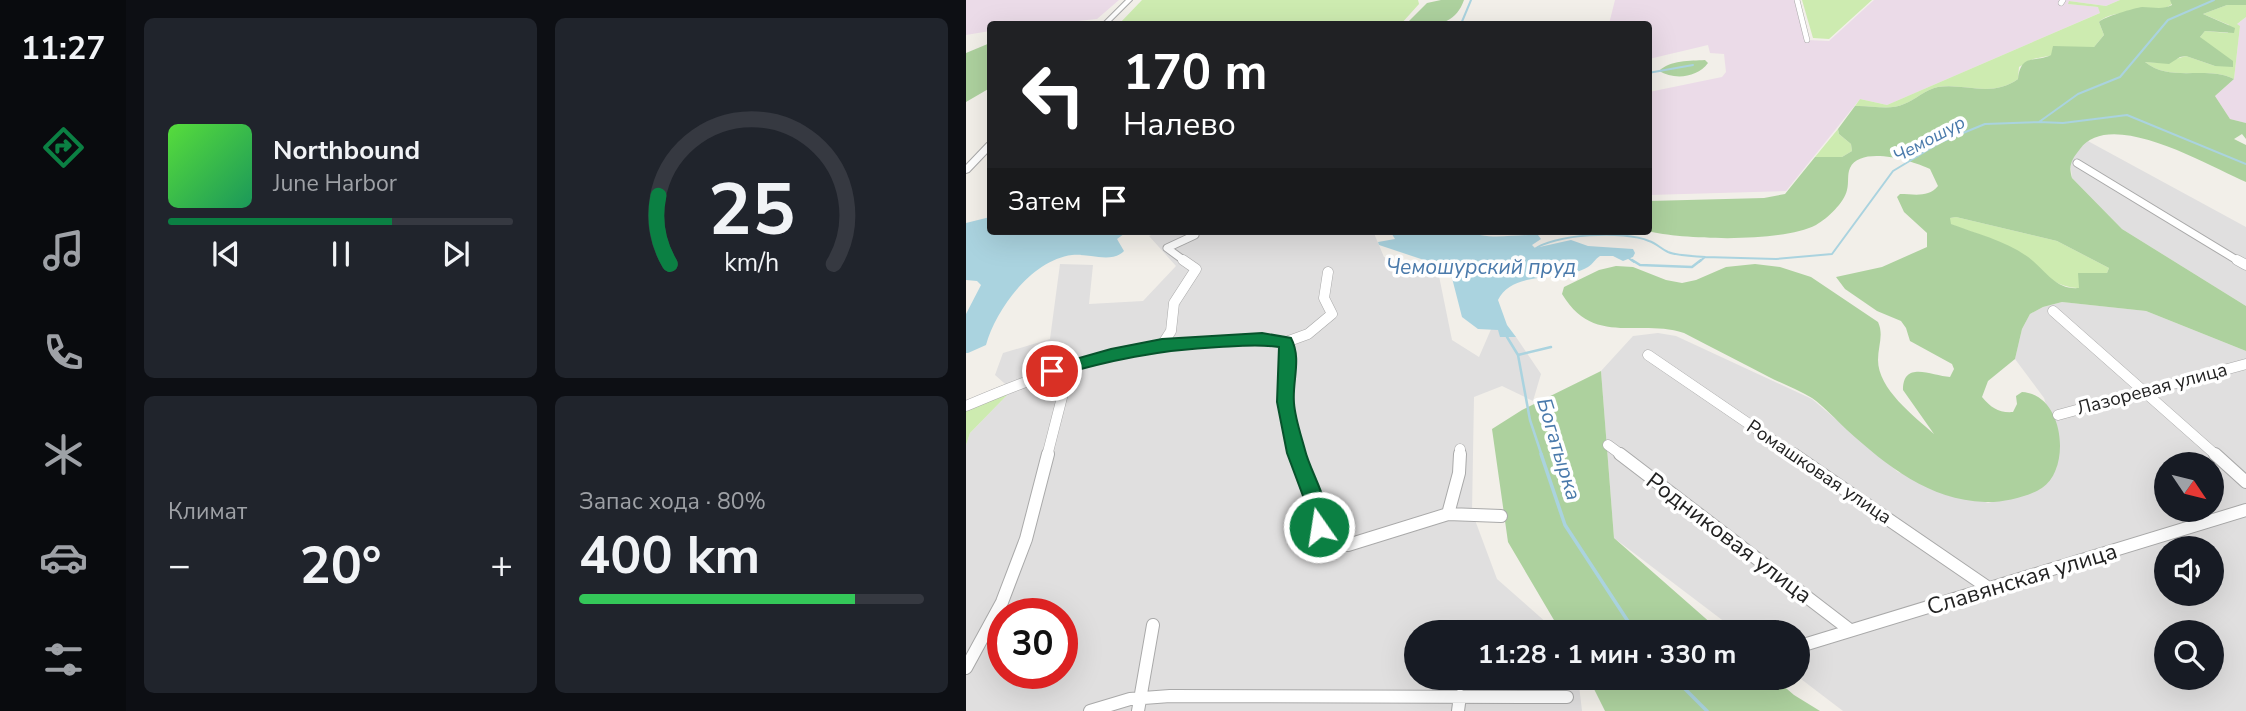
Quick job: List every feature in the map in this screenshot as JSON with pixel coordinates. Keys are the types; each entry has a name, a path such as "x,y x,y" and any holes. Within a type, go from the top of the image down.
{"street":[{"path":"1108,21 1129,0"},
{"path":"1797,0 1807,40"},
{"path":"966,170 987,148"},
{"path":"2077,163 2246,265"},
{"path":"1162,345 1171,331 1174,303 1196,269 1167,248 1195,235"},
{"path":"966,406 1035,376 1111,354 1162,345 1262,339 1286,342 1308,334 1332,314 1324,298 1328,272"},
{"path":"2053,311 2246,482"},
{"path":"1286,342 1289,353 1285,402 1296,453 1316,504 1319,527 1327,542 1335,546 1348,545 1448,514 1502,516"},
{"name":"Ромашковая улица","path":"1648,355 1990,589"},
{"name":"Лазоревая улица","path":"2058,415 2246,364"},
{"path":"966,668 1002,602 1026,539 1070,366"},
{"name":"Родниковая улица","path":"1608,445 1850,630"},
{"path":"1448,514 1459,473 1460,449"},
{"name":"Славянская улица","path":"1810,643 2246,510"},
{"path":"1139,711 1153,625"},
{"path":"1090,711 1110,702 1141,695 1235,705 1459,704 1567,697"}],"shaded area":[{"path":"966,0 1119,0 1097,19 987,21 987,32 966,35"},
{"path":"1615,0 1795,0 1807,40 1829,41 1874,0 2120,0 2106,6 2069,1 2069,4 2098,7 2102,12 1887,105 1860,99 1786,191 1652,195 1652,91 1722,77 1726,72 1724,54 1710,53 1708,45 1652,58 1652,21 1610,21"},
{"path":"2246,17 2246,123 2230,119 2215,96 2234,79 2240,26 2236,25"},
{"path":"2086,140 2246,227 2246,306 2122,229 2072,178 2070,161"},
{"path":"1151,235 1375,235 1384,257 1439,276 1452,340 1479,357 1495,320 1516,337 1541,374 1533,401 1502,386 1474,397 1472,512 1497,579 1543,620 1404,620 1404,690 1580,690 1582,711 966,711 966,445 970,433 1012,390 995,375 1003,353 1050,339 1060,264 1093,265 1089,304 1143,301 1176,266 1149,236"},
{"path":"2062,302 2146,311 2246,351 2246,711 1843,711 1810,686 1810,620 1722,620 1614,538 1601,371 1633,336 1658,333 1676,336 1812,399 1898,472 1988,503 2042,488 2056,470 2060,447 2044,398 2015,359 2022,329 2030,314"}],"green space":[{"path":"1142,0 1418,0 1419,4 1404,21 1122,21"},
{"path":"1464,0 1454,16 1446,21 1409,21 1427,3"},
{"path":"1802,0 1872,0 1829,39 1813,38"},
{"path":"2120,0 2170,0 2173,3 2158,10 2106,17 2099,22 2104,35 2094,47 2033,59 2019,67 2018,79 2008,85 1989,89 1938,87 1898,106 1855,106 1860,99 1887,105 2100,13 2098,7 2068,4 2069,1 2106,6"},
{"path":"2170,0 2246,0 2246,5 2227,5 2203,14 2235,28 2234,33 2205,31 2200,37 2233,61 2233,67 2215,66 2186,56 2169,64 2145,62 2166,72 2212,73 2234,79 2215,96 2230,119 2246,123 2246,139 2242,134 2234,139 2246,145 2246,182 2185,153 2136,137 2113,134 2094,138 2080,149 2070,169 2072,178 2122,229 2246,306 2246,351 2146,311 2062,302 2030,314 2022,329 2015,359 1988,381 1982,397 1996,409 2013,412 2017,404 2016,396 2022,392 2036,396 2047,405 2055,418 2060,449 2057,465 2051,478 2036,491 2014,499 1985,502 1965,500 1927,488 1893,468 1807,395 1684,333 1667,329 1603,326 1588,320 1575,310 1562,294 1564,287 1599,270 1616,266 1633,267 1666,280 1682,283 1726,267 1755,264 1780,267 1811,277 1878,322 1881,336 1878,360 1884,381 1898,401 1934,434 1903,390 1904,381 1913,372 1950,377 1954,369 1952,364 1910,341 1901,321 1877,311 1845,289 1836,277 1882,267 1927,247 1927,233 1904,212 1897,197 1900,194 1920,195 1934,190 1938,186 1930,169 1888,157 1865,157 1850,168 1845,195 1830,214 1816,225 1780,235 1708,238 1652,232 1652,201 1764,198 1785,194 1815,157 1842,157 1852,151 1851,144 1839,134 1838,129 1855,106 1898,106 1938,87 1989,89 2008,85 2018,79 2025,62 2051,55 2053,46 2094,47 2104,35 2099,22 2102,20 2142,7 2172,5","holes":["1956,217 2057,241 2109,268 2107,273 2078,273 2079,288 2064,286 2058,284 2024,254 1994,239 1951,224 1950,218"]},
{"path":"2227,5 2246,5 2246,17 2237,24 2240,26 2234,79 2212,73 2166,72 2145,62 2162,63 2186,56 2215,66 2200,37 2205,31 2228,33 2229,25 2203,14"},
{"path":"987,44 987,90 966,102 966,53"},
{"path":"1705,60 1708,63 1698,72 1685,76 1671,76 1659,71 1674,63"},
{"path":"1838,129 1839,134 1851,144 1852,151 1842,157 1815,157"},
{"path":"1956,217 2057,241 2109,268 2107,273 2079,273 2079,288 2068,287 2049,278 2003,244 1950,224 1950,218"},
{"path":"1601,371 1614,538 1707,620 1554,620 1508,542 1492,429 1522,410"},
{"path":"1012,390 970,433 966,445 966,409"},
{"path":"1594,690 1788,690 1820,711 1605,711"}],"water":[{"path":"987,218 987,235 1122,235 1117,239 1124,251 1113,257 1072,255 1043,266 1018,288 1007,302 986,345 966,353 966,314 981,285 977,281 966,280 966,223"},
{"name":"Чемошурский пруд","path":"1392,235 1538,235 1541,239 1532,245 1535,248 1571,240 1588,246 1633,249 1635,253 1633,257 1623,261 1613,256 1600,256 1588,267 1577,272 1526,280 1505,290 1498,300 1507,325 1516,337 1500,337 1498,330 1478,329 1462,317 1452,278 1442,266 1379,245 1378,242 1395,239"}],"waterway":[{"path":"1462,21 1471,0"},
{"name":"Чемошур","path":"2039,122 2078,94 2120,77 2168,20 2214,0"},
{"path":"1652,72 1693,65"},
{"path":"2039,122 2063,123 2127,115 2246,164"},
{"name":"Чемошур","path":"1705,257 1776,259 1832,254 1893,171 1941,142 1985,124 2039,122"},
{"path":"1533,250 1556,240 1607,235 1638,238 1672,253 1705,257"},
{"name":"Чемошур","path":"1627,257 1634,262"},
{"name":"Чемошур","path":"1699,262 1705,257"},
{"name":"Чемошур","path":"1632,260 1640,265 1692,267 1701,260"},
{"name":"Богатырка","path":"1507,337 1518,355"},
{"path":"1518,355 1551,347"},
{"name":"Богатырка","path":"1518,355 1530,420 1542,456"},
{"name":"Богатырка","path":"1541,454 1565,525 1627,620"},
{"name":"Богатырка","path":"1686,690 1707,711"}],"route":[{"path":"1052,371 1111,354 1162,345 1262,339 1286,342 1289,353 1285,402 1296,453 1316,504 1319,527"}]}
